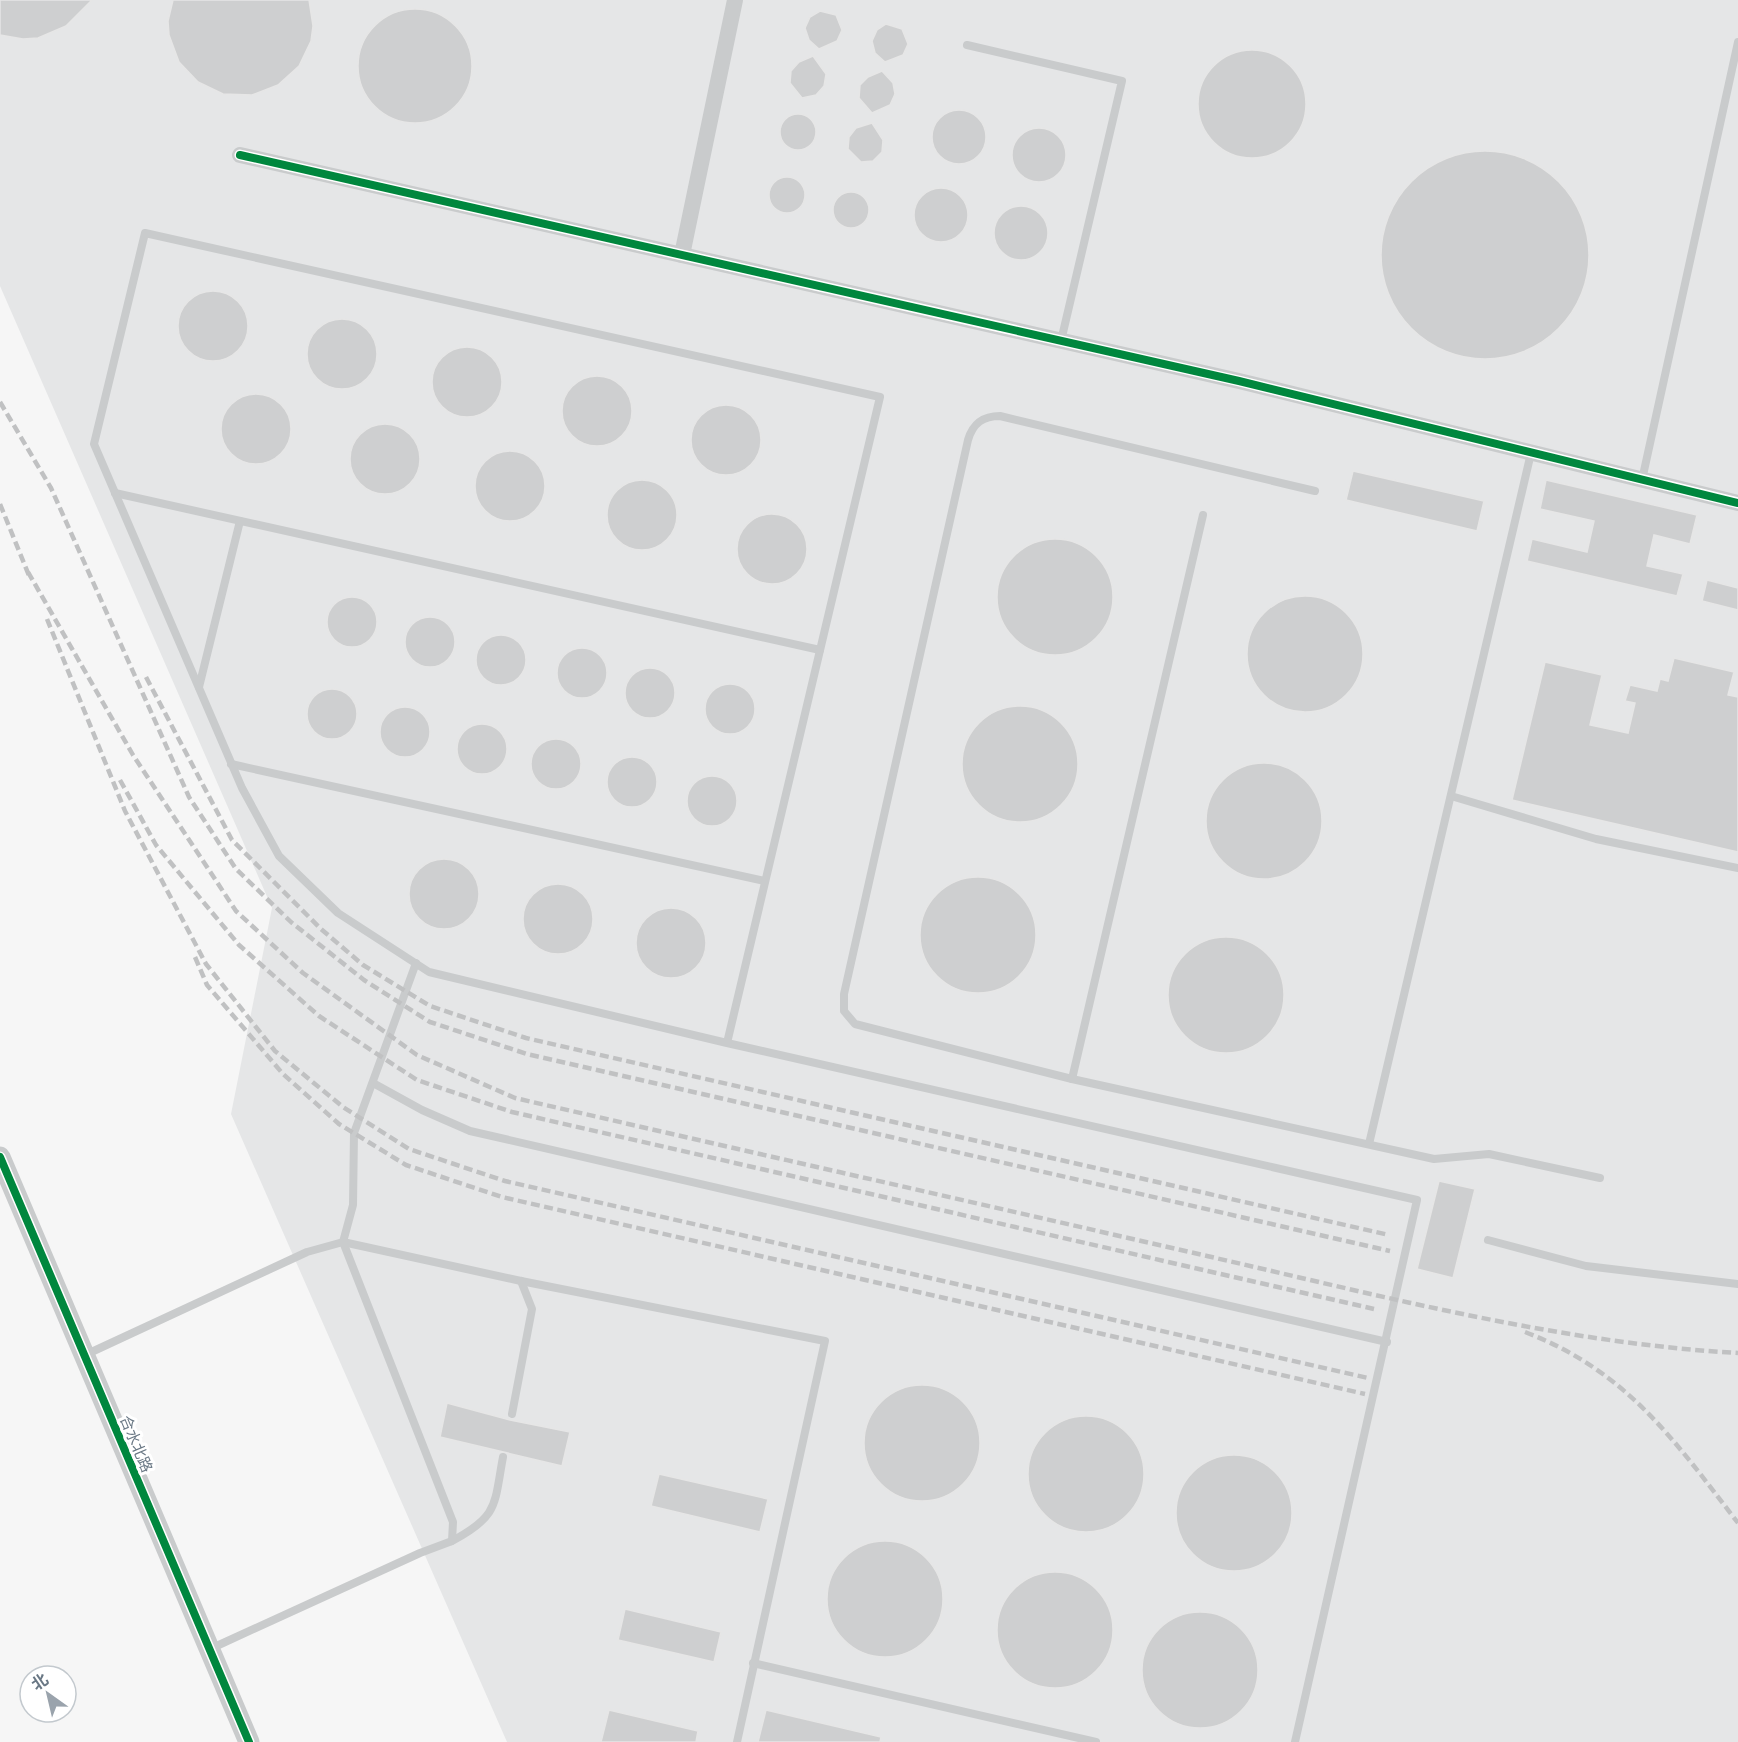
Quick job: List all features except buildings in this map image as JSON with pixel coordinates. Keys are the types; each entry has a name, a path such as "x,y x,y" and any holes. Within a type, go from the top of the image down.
{"street":[{"path":"681,255 735,0"},
{"path":"240,155 1061,341 1738,503"},
{"name":"合水北路","path":"0,1157 249,1742"}],"lane":[{"path":"1641,480 1738,42"},
{"path":"967,45 1122,81 1061,341"},
{"path":"727,1043 880,397 145,233 94,444 231,764 279,856 338,913 429,972 727,1043 1418,1200 1295,1742"},
{"path":"1315,491 1000,416 983,419 971,431 843,1003 849,1018 862,1028 1072,1079 1434,1159 1489,1154 1600,1178"},
{"path":"1369,1144 1531,453"},
{"path":"115,493 820,650"},
{"path":"1072,1079 1203,515"},
{"path":"199,688 240,520"},
{"path":"231,764 765,881"},
{"path":"1451,796 1596,839 1738,868"},
{"path":"416,963 354,1133 353,1204 343,1242 453,1522 452,1541"},
{"path":"373,1083 422,1110 470,1131 1387,1342"},
{"path":"1488,1240 1586,1266 1738,1284"},
{"path":"84,1355 307,1252 343,1242 521,1281 825,1341 737,1742"},
{"path":"512,1414 532,1310 521,1281"},
{"path":"209,1650 420,1553 452,1541 476,1528 494,1508 503,1457"},
{"path":"753,1663 1096,1742"}],"shaded area":[{"path":"0,0 1738,0 1738,1742 507,1742 231,1114 272,908 0,286"}],"railway":[{"path":"0,402 51,488 189,797 236,869 291,922 364,980 430,1022 527,1054 1390,1251"},
{"path":"0,504 30,578"},
{"path":"28,572 133,755 236,911 303,973 417,1055 515,1098 1405,1302 1604,1339 1671,1348 1738,1353"},
{"path":"47,619 125,811 206,964 275,1051 343,1107 409,1149 505,1181 1368,1378"},
{"path":"146,677 232,840 321,929 363,965 430,1006 526,1038 1389,1235"},
{"path":"120,780 156,845 239,945 319,1016 417,1080 512,1112 1374,1309"},
{"path":"195,957 207,985 283,1074 339,1124 406,1165 502,1197 1365,1394"},
{"path":"1525,1332 1561,1348 1592,1367 1646,1411 1669,1436 1738,1523"}],"cycle path":[{"path":"240,155 1239,381 1738,503"},
{"path":"0,1157 249,1742"}]}
